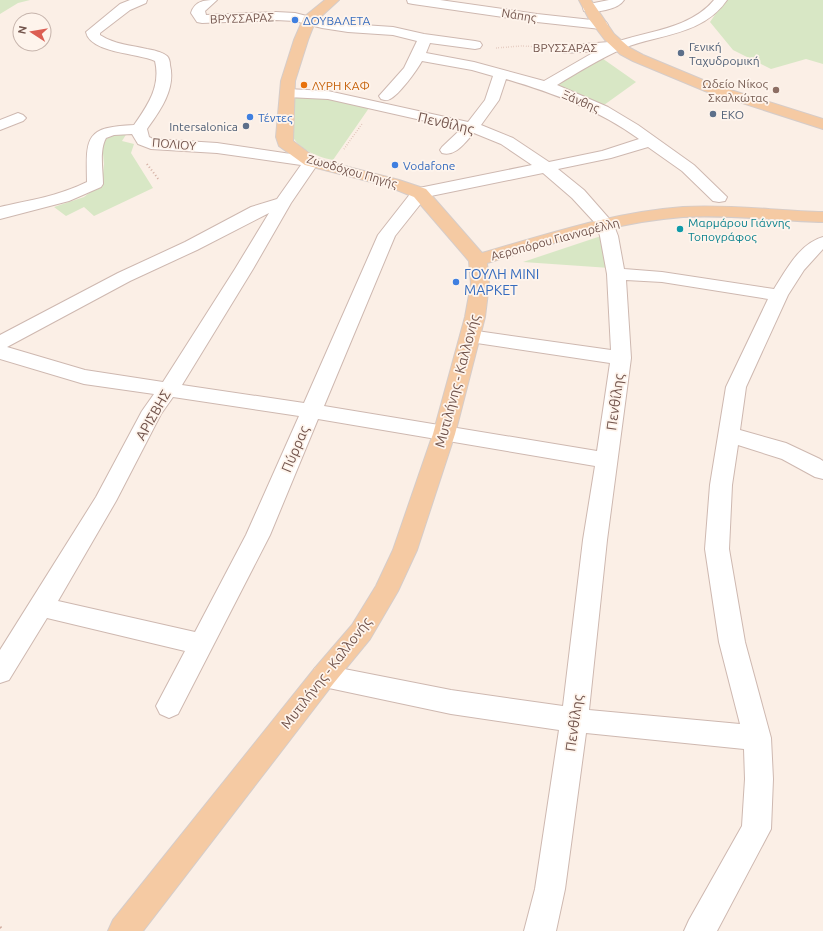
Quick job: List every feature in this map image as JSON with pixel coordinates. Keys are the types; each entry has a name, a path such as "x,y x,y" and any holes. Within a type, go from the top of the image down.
{"main road":[{"path":"309,20 333,0"},
{"path":"587,4 601,25 619,46 636,58 698,84 823,124"},
{"name":"Ζωοδόχου Πηγής","path":"309,20 288,81 285,143 311,162 333,166 393,182 420,193 478,260"},
{"name":"Αεροπόρου Γιανναρέλλη","path":"478,260 604,223 684,212 729,212 823,217"},
{"name":"Μυτιλήνης - Καλλονής","path":"124,931 324,676 361,632 386,591 405,550 444,434 470,336 480,284 478,260"}],"street":[{"name":"ΠΟΛΙΟΥ","path":"140,0 121,10 93,32 94,37 106,45 143,51 162,59 164,75 160,98 139,129 142,141 151,144 217,148 311,162"},
{"name":"ΒΡΥΣΣΑΡΑΣ","path":"211,0 199,8 198,13 202,19 276,16 295,17 348,28 393,31 424,38 475,45"},
{"name":"Νάπης","path":"413,0 537,18 601,25"},
{"path":"587,4 606,5 615,3 618,0"},
{"path":"546,86 579,65 619,46 706,17 721,0"},
{"path":"225,18 246,6"},
{"path":"381,102 408,74 419,56 424,38"},
{"name":"ΒΡΥΣΣΑΡΑΣ","path":"565,49 619,46"},
{"name":"Ξάνθης","path":"419,56 474,66 546,86 603,110 633,128 688,168 720,196"},
{"path":"448,150 472,127 492,100 501,73"},
{"name":"Πενθίλης","path":"287,93 328,95 381,102 472,127 507,141 547,168 578,194 604,223 609,236 616,274 621,358 595,540 574,720 550,889 540,931"},
{"path":"0,125 18,118"},
{"path":"0,214 6,211 64,197 83,191 95,184 96,141 101,134 139,129"},
{"path":"420,193 605,155 650,141"},
{"name":"ΑΡΙΣΒΗΣ","path":"0,672 105,501 152,411 168,390 244,269 283,203 311,162"},
{"name":"Πύρρας","path":"169,706 258,535 387,235 420,193"},
{"path":"0,343 124,277 191,246 257,210 283,203"},
{"path":"700,931 756,829 759,779 757,738 732,642 717,549 721,485 736,387 779,295 797,267 814,247 823,242"},
{"path":"616,274 662,277 779,295"},
{"path":"470,336 621,358"},
{"path":"0,352 84,377 311,411 606,460"},
{"path":"729,435 783,450 809,462 823,471"},
{"path":"41,607 202,644"},
{"path":"324,676 452,702 574,720 757,738"}],"path":[{"name":"ΒΡΥΣΣΑΡΑΣ","path":"474,66 486,49 521,46 565,49"},
{"path":"333,166 358,129 381,102"},
{"path":"0,927 3,931"}],"green space":[{"path":"0,0 30,0 18,3 0,14"},
{"path":"725,0 823,0 823,64 806,59 771,69 733,50 710,22"},
{"path":"599,56 636,82 604,105 557,86 579,65"},
{"path":"292,94 328,97 369,108 333,160 312,153 299,145 294,139 289,126"},
{"path":"127,133 122,141 134,144 131,153 153,188 94,216 84,207 66,216 54,207 84,197 102,183 104,164 102,143 111,135"},
{"path":"604,235 610,268 523,262"}],"place":[{"name":"ΔΟΥΒΑΛΕΤΑ","path":"295,20"},
{"name":"Γενική Ταχυδρομική","path":"681,53"},
{"name":"ΛΥΡΗ ΚΑΦ","path":"304,85"},
{"name":"Ωδείο Νίκος Σκαλκώτας","path":"776,90"},
{"name":"EKO","path":"713,114"},
{"name":"Τέντες","path":"250,117"},
{"name":"Intersalonica","path":"246,126"},
{"name":"Vodafone","path":"395,165"},
{"name":"Μαρμάρου Γιάννης Τοπογράφος","path":"680,229"},
{"name":"ΓΟΥΛΗ ΜΙΝΙ ΜΑΡΚΕΤ","path":"456,282"}]}
